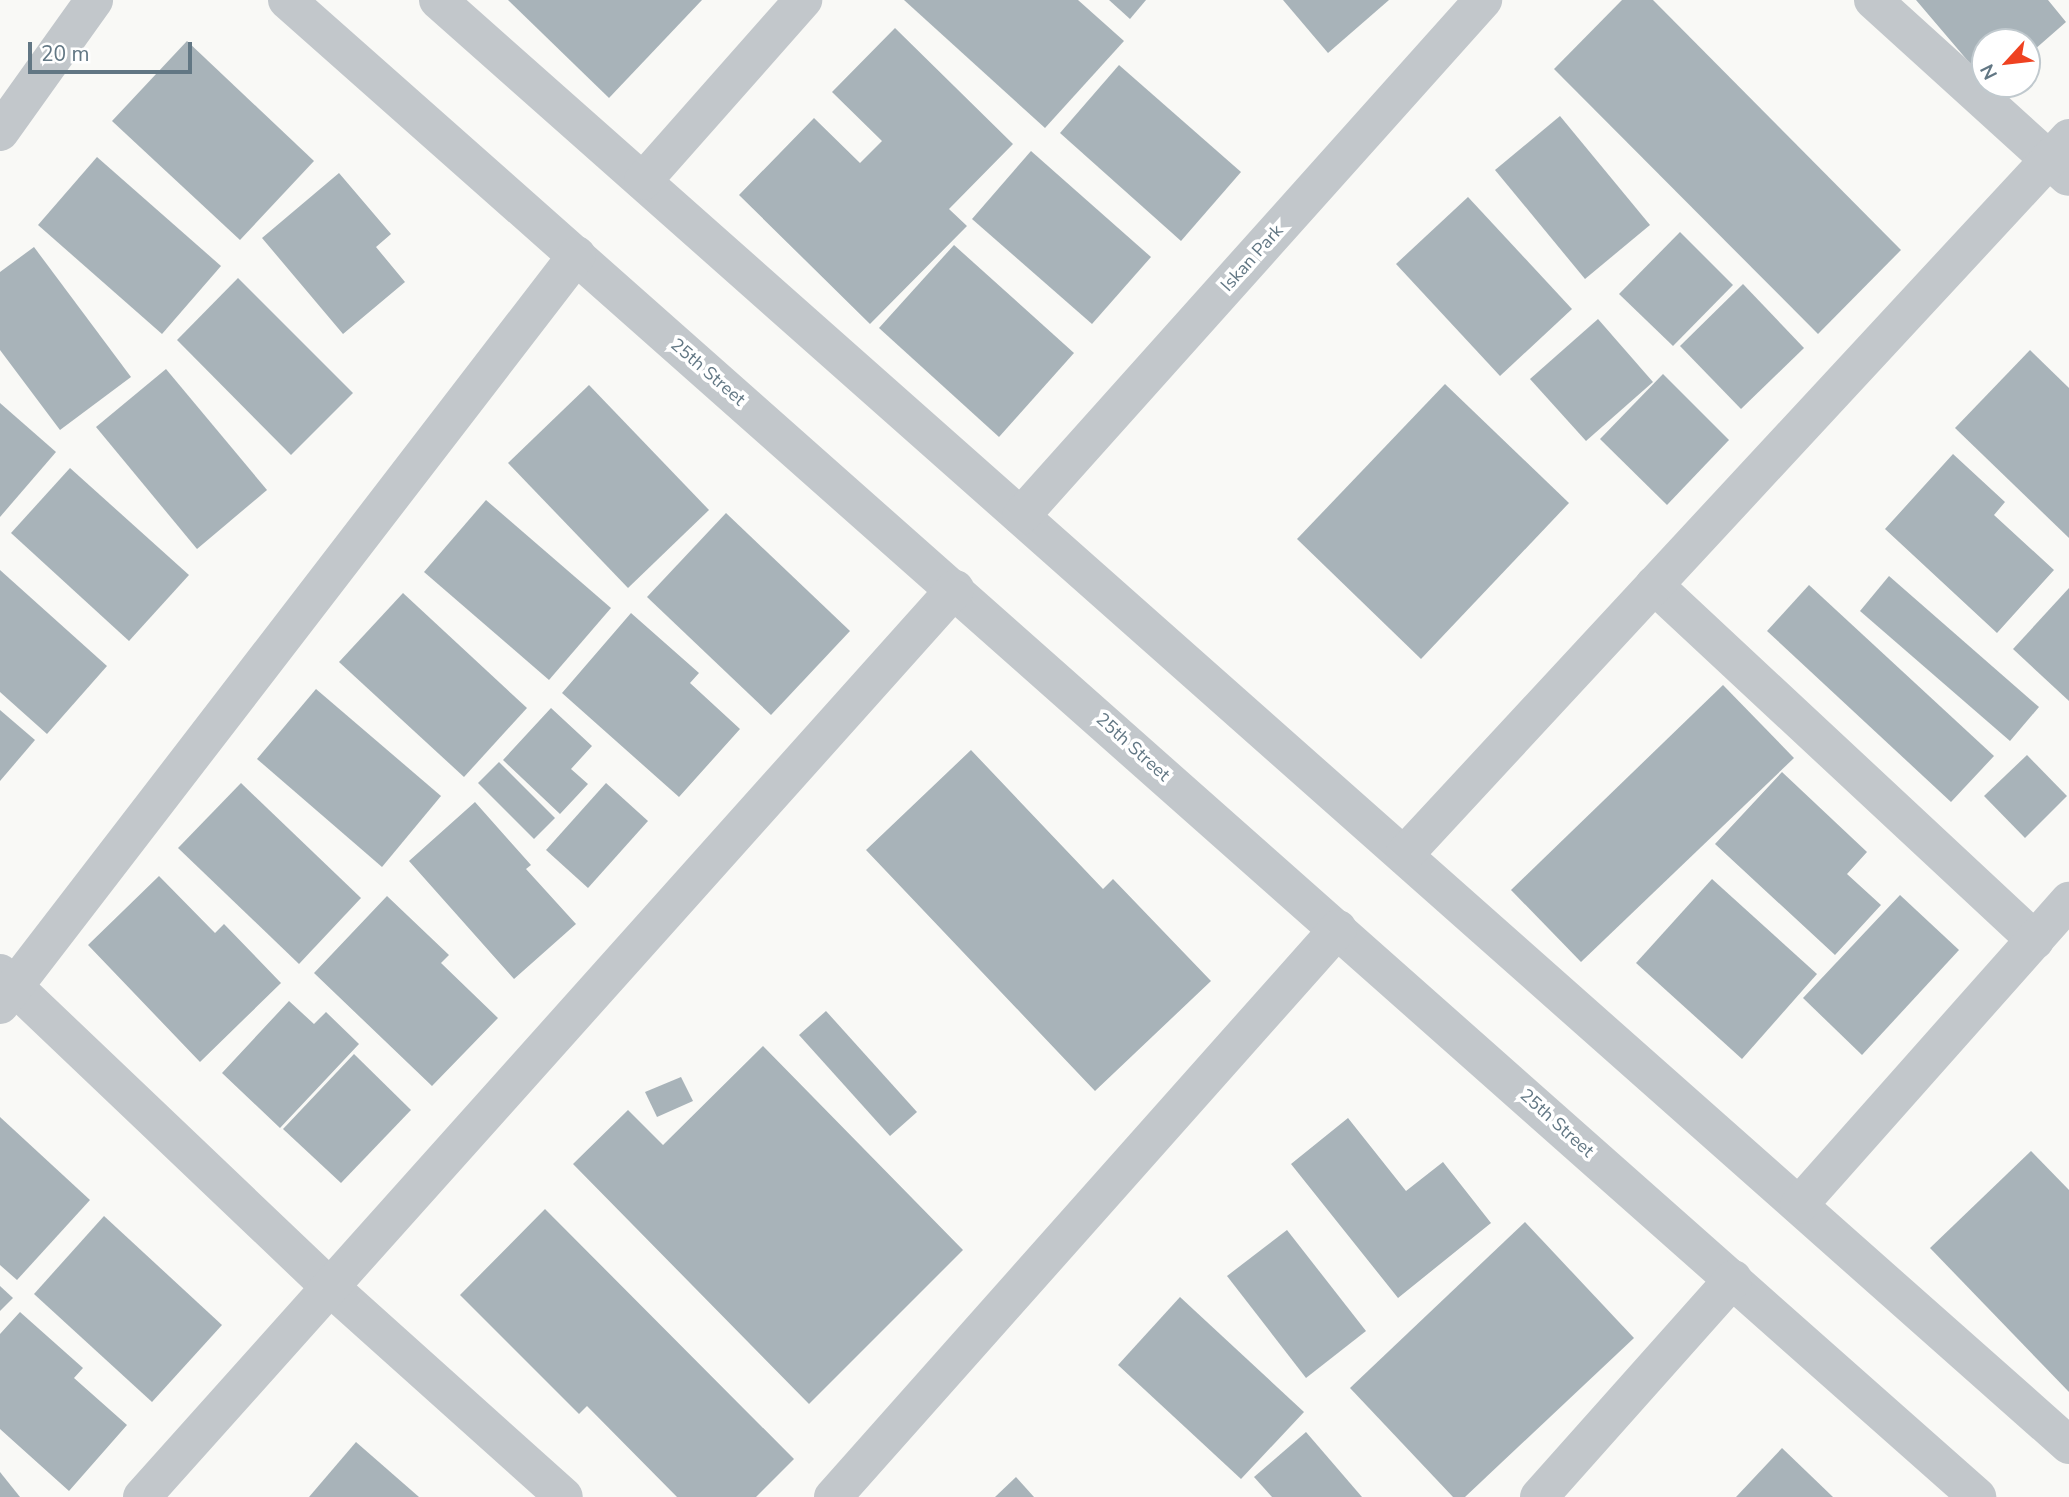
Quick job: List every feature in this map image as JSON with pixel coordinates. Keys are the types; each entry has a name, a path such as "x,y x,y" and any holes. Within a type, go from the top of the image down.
{"street":[{"path":"0,132 94,0"},
{"name":"25th Street","path":"287,0 1977,1497"},
{"path":"438,0 2069,1445"},
{"path":"643,181 803,0"},
{"name":"Iskan Park","path":"1021,516 1483,0"},
{"path":"1404,855 1654,585 2062,159 1873,0"},
{"path":"564,1497 330,1287 5,988 577,256"},
{"path":"1654,585 2035,940"},
{"path":"142,1497 955,589"},
{"path":"1799,1205 2069,901"},
{"path":"833,1497 1338,929"},
{"path":"1539,1497 1733,1279"}],"building":[{"path":"508,0 702,0 609,98"},
{"path":"904,0 1078,0 1124,41 1045,128"},
{"path":"1109,0 1146,0 1130,19"},
{"path":"1283,0 1389,0 1328,53"},
{"path":"1622,0 1653,0 1901,250 1818,334 1554,69"},
{"path":"1916,0 2048,0 2066,22 2041,44 2041,28 1971,28 1971,65"},
{"path":"895,28 1013,144 949,209 967,226 870,324 739,195 814,118 860,163 882,141 832,92"},
{"path":"187,41 314,161 240,240 112,121"},
{"path":"1119,65 1241,172 1181,241 1060,133"},
{"path":"1560,116 1650,225 1585,279 1495,170"},
{"path":"1031,151 1151,257 1092,324 972,219"},
{"path":"97,157 221,266 162,334 38,225"},
{"path":"339,173 391,234 376,247 405,282 343,334 262,238"},
{"path":"1468,197 1572,309 1500,376 1396,264"},
{"path":"1680,232 1733,285 1673,346 1619,294"},
{"path":"954,245 1074,353 999,437 879,328"},
{"path":"34,247 131,377 60,430 0,350 0,272"},
{"path":"238,278 353,393 291,455 177,340"},
{"path":"1743,284 1804,348 1741,409 1680,346"},
{"path":"1598,319 1653,382 1586,441 1530,379"},
{"path":"2030,350 2069,388 2069,538 1955,428"},
{"path":"166,369 267,490 197,549 96,427"},
{"path":"1663,374 1729,440 1667,505 1600,439"},
{"path":"1445,384 1569,503 1421,659 1297,539"},
{"path":"589,385 709,510 628,588 508,463"},
{"path":"0,403 56,452 0,517"},
{"path":"1953,454 2005,502 1994,515 2054,570 1997,633 1885,529"},
{"path":"70,468 189,575 129,641 11,533"},
{"path":"486,500 611,608 549,680 424,572"},
{"path":"726,513 850,631 771,715 647,597"},
{"path":"0,570 107,666 47,734 0,692"},
{"path":"1889,576 2039,707 2010,741 1860,611"},
{"path":"1809,585 1994,756 1951,802 1767,631"},
{"path":"2069,588 2069,701 2013,649"},
{"path":"403,593 527,708 464,777 339,662"},
{"path":"631,613 699,673 690,683 740,729 679,797 562,693"},
{"path":"1723,685 1794,758 1581,962 1511,890"},
{"path":"316,689 441,796 382,867 257,759"},
{"path":"551,708 592,746 571,769 588,784 560,814 503,760"},
{"path":"0,710 35,740 0,781"},
{"path":"971,750 1103,889 1113,879 1211,981 1095,1091 866,850"},
{"path":"2027,755 2067,796 2025,838 1984,796"},
{"path":"499,762 555,818 534,839 478,783"},
{"path":"1782,772 1867,852 1847,874 1881,905 1835,955 1715,844"},
{"path":"241,783 361,898 299,964 178,848"},
{"path":"606,783 648,821 588,888 546,850"},
{"path":"475,802 531,865 526,869 576,924 514,979 409,861"},
{"path":"159,876 215,933 224,924 281,983 200,1062 88,945"},
{"path":"1712,879 1817,974 1742,1059 1636,963"},
{"path":"1900,895 1959,950 1862,1055 1803,998"},
{"path":"387,896 449,955 441,963 498,1018 432,1086 314,973"},
{"path":"289,1001 314,1024 326,1012 359,1044 280,1128 222,1073"},
{"path":"826,1011 917,1112 890,1136 799,1035"},
{"path":"763,1046 963,1250 809,1404 573,1164 628,1110 663,1145"},
{"path":"354,1054 411,1110 341,1183 283,1129"},
{"path":"681,1077 693,1101 657,1117 645,1092"},
{"path":"0,1117 90,1200 17,1280 0,1265"},
{"path":"1348,1118 1406,1191 1443,1162 1491,1223 1398,1298 1291,1164"},
{"path":"2031,1151 2069,1190 2069,1392 1930,1248"},
{"path":"545,1209 794,1459 756,1497 677,1497 587,1406 579,1414 460,1295"},
{"path":"104,1216 222,1325 152,1402 34,1294"},
{"path":"1525,1222 1634,1338 1465,1497 1453,1497 1350,1388"},
{"path":"1287,1230 1366,1331 1306,1378 1227,1276"},
{"path":"0,1286 13,1298 0,1311"},
{"path":"1180,1297 1304,1412 1241,1479 1118,1365"},
{"path":"20,1312 83,1368 74,1378 127,1425 69,1491 0,1429 0,1334"},
{"path":"1306,1432 1362,1497 1272,1497 1254,1477"},
{"path":"356,1442 419,1497 309,1497"},
{"path":"1782,1448 1833,1497 1736,1497"},
{"path":"0,1472 20,1497 0,1497"},
{"path":"1016,1477 1034,1497 995,1497"}]}
